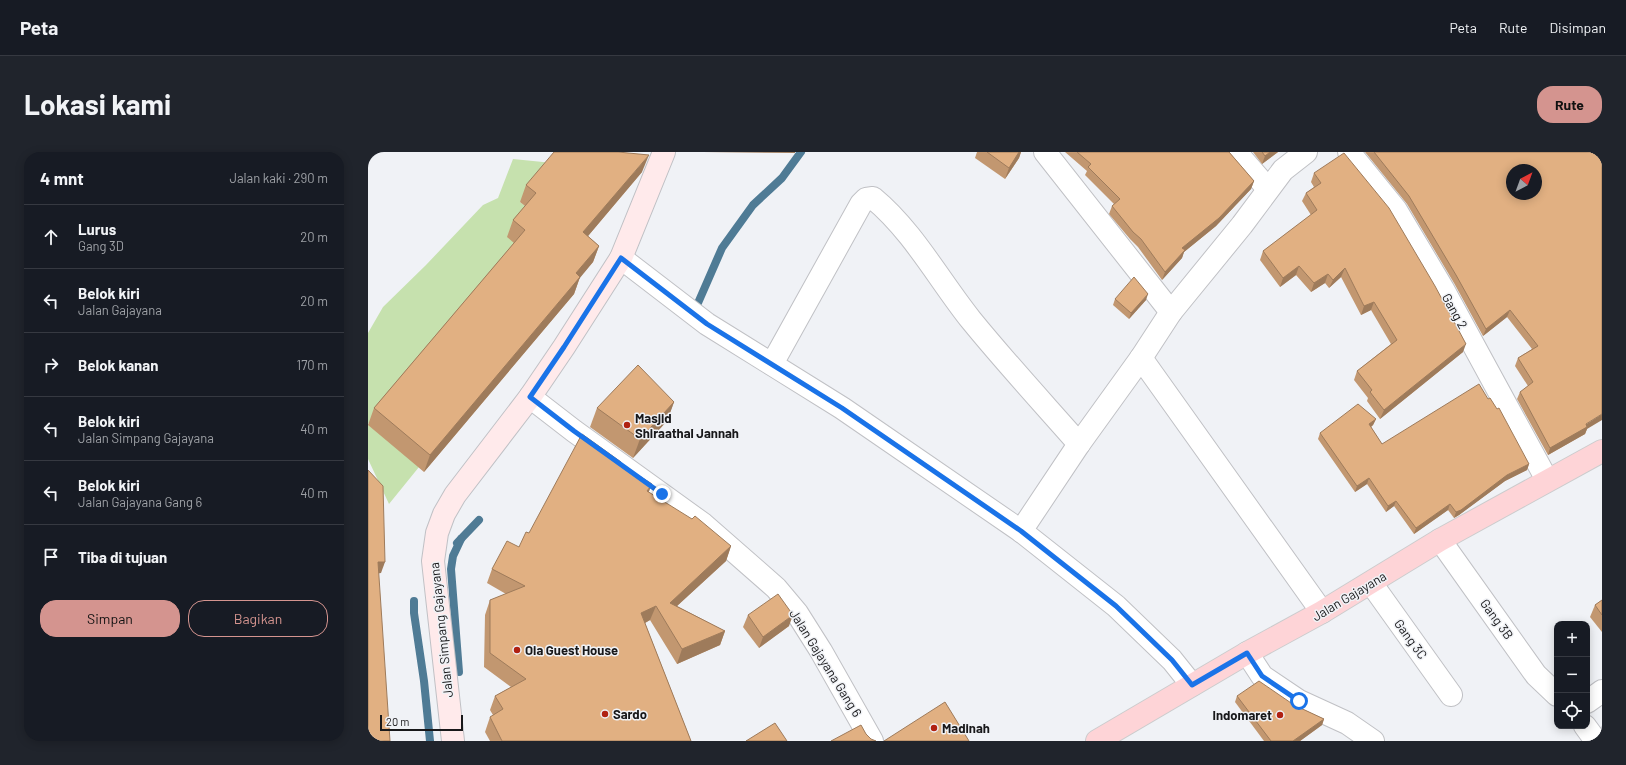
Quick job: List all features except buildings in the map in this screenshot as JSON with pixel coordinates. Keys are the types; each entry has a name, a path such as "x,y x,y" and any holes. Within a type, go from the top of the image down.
{"main road":[{"name":"Jalan Simpang Gajayana","path":"453,741 433,561 436,533 444,514 455,495 530,397 621,258 664,152"},
{"name":"Jalan Gajayana","path":"1096,741 1247,653 1372,583 1440,540 1602,451"}],"street":[{"path":"1046,152 1171,312"},
{"path":"1236,152 1268,189"},
{"path":"1021,531 1079,444 1141,358 1171,312 1242,225 1268,189 1281,161 1306,152"},
{"name":"Gang 2","path":"1349,152 1396,210 1443,289 1547,480"},
{"path":"772,364 861,204 866,199 873,198 886,209 910,238 971,320 1079,444"},
{"path":"621,258 707,324 842,408 1021,531 1116,606 1172,660 1192,685"},
{"path":"1141,358 1322,612"},
{"name":"Jalan Gajayana Gang 6","path":"530,397 574,431 703,524 776,588 796,613 821,650 872,741"},
{"name":"Gang 3B","path":"1440,540 1536,674 1555,693"},
{"name":"Gang 3C","path":"1372,583 1451,695"},
{"path":"1247,653 1262,676 1299,701 1347,723 1373,741"},
{"path":"1590,700 1602,691"},
{"path":"1587,729 1596,741"}],"green space":[{"path":"513,159 553,163 520,202 530,210 519,247 368,424 368,333 383,307 426,265 483,205 498,198"},
{"path":"368,424 419,467 389,504 368,459"}],"waterway":[{"path":"698,303 722,248 753,205 782,178 801,152"},
{"path":"457,543 479,520"},
{"path":"459,672 451,569 453,556 461,539"},
{"path":"414,601 414,613 424,681 430,741"}],"place":[{"name":"Masjid Shiraathal Jannah","path":"627,425"},
{"name":"Oia Guest House","path":"517,650"},
{"name":"Sardo","path":"605,714"},
{"name":"Indomaret","path":"1280,715"},
{"name":"Madinah","path":"934,728"}],"route":[{"path":"662,494 574,431 530,397 621,258 707,324 842,408 1021,531 1116,606 1172,660 1192,685 1247,653 1262,676 1299,701"}]}
